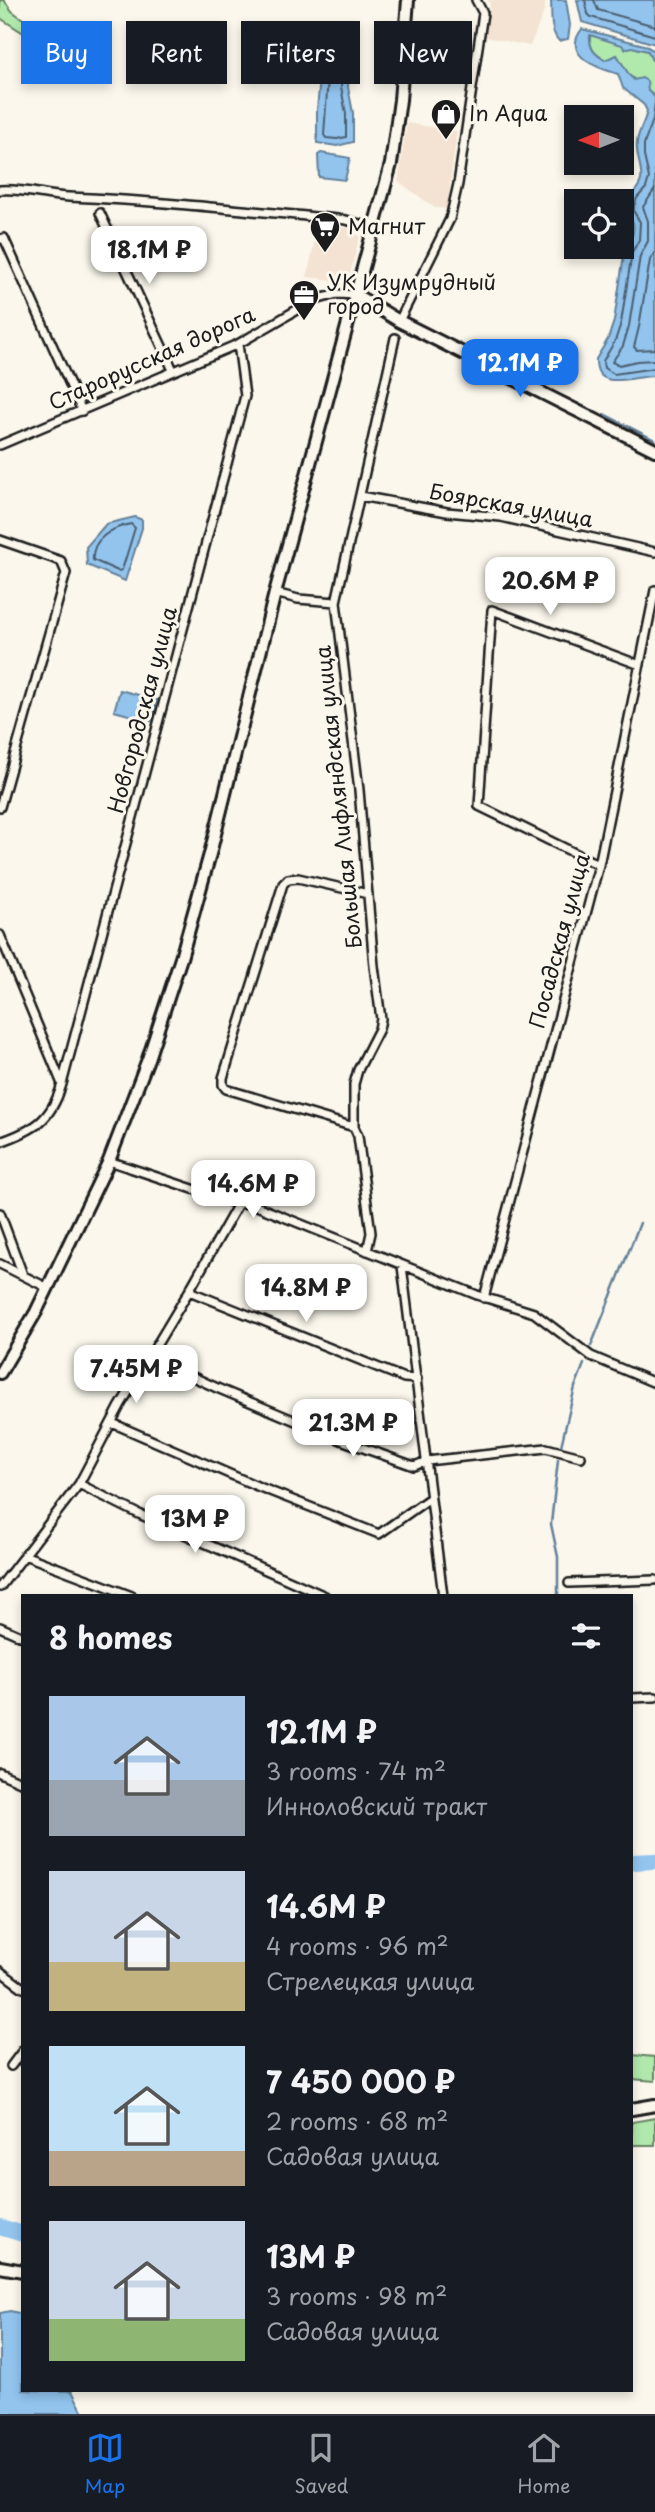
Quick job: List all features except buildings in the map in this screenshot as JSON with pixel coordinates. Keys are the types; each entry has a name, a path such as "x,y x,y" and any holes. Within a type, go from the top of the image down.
{"main road":[{"path":"0,1373 48,1288 109,1161 148,1059 181,958 393,151 403,73 408,0"},
{"path":"356,295 399,321 655,450"},
{"path":"633,2109 655,2105"},
{"path":"0,2267 21,2272"}],"street":[{"path":"399,321 445,231 458,184 483,13 475,0"},
{"path":"0,190 26,190 51,196 176,203 346,220 374,228"},
{"path":"100,213 173,370"},
{"path":"0,239 4,238 82,411"},
{"name":"Старорусская дорога","path":"0,445 238,344 312,301 337,294 356,295"},
{"name":"Большая Лифляндская улица","path":"367,1251 371,1233 358,1136 354,1127 354,1084 381,1019 359,790 336,602 395,338"},
{"name":"Новгородская улица","path":"0,1142 28,1132 38,1125 50,1113 62,1084 245,396 238,344"},
{"name":"Боярская улица","path":"360,496 447,512 501,517 655,552"},
{"path":"0,540 61,562 66,573 0,807"},
{"name":"Посадская улица","path":"484,1298 599,865 655,590"},
{"path":"275,593 298,599 336,602"},
{"path":"599,865 479,806 492,610 640,665"},
{"path":"354,1127 226,1090 223,1078 283,884 288,879 298,878 368,894"},
{"path":"0,935 62,1084"},
{"path":"109,1161 238,1204 249,1203 484,1298 534,1314 591,1356 655,1383"},
{"path":"0,1587 79,1484 148,1356 189,1291 238,1204"},
{"path":"0,1213 23,1275"},
{"path":"0,1264 48,1288"},
{"path":"402,1266 443,1594"},
{"path":"189,1291 391,1373 417,1379"},
{"path":"148,1356 341,1440 414,1466 427,1461 546,1448 580,1457"},
{"path":"112,1423 257,1486 379,1534 430,1498"},
{"path":"79,1484 139,1514 320,1594"},
{"path":"24,1555 127,1594"},
{"path":"569,1583 655,1580"},
{"path":"0,1627 21,1636"},
{"path":"633,1698 655,1697"},
{"path":"0,1773 21,1782"},
{"path":"0,1971 21,1987"},
{"path":"11,2066 21,2053"}],"shaded area":[{"path":"487,0 545,0 545,9 530,46 485,37 490,3"},
{"path":"407,123 457,131 447,209 435,208 398,181"},
{"path":"318,226 348,228 360,236 348,282 307,277"}],"green space":[{"path":"0,0 4,0 12,11 26,21 21,21 21,31 0,18"},
{"path":"590,35 648,51 652,60 655,60 655,97 629,75 617,55 605,60 595,53 590,44"},
{"path":"633,2055 655,2057 655,2081 633,2079"},
{"path":"655,2118 655,2145 633,2145 633,2122"}],"water":[{"path":"551,0 566,0 570,25 568,39 559,41 556,37"},
{"path":"577,0 655,0 655,44 582,22"},
{"path":"582,29 644,45 655,51 655,60 652,60 648,51 632,47 625,49 622,45 590,35 590,44 595,53 605,60 617,55 634,80 642,78 647,81 648,91 655,97 655,376 618,380 602,376 597,370 596,359 608,339 614,321 623,259 634,259 634,192 641,180 637,142 647,111 644,105 623,88 618,74 592,64 579,54 576,47"},
{"path":"319,84 348,84 353,113 353,142 337,146 317,143"},
{"path":"321,153 350,158 345,180 319,177 318,155"},
{"path":"135,517 142,520 142,528 125,581 87,565 86,547 106,524"},
{"path":"120,690 157,700 151,721 114,711"},
{"path":"10,2311 21,2314 21,2392 73,2392 84,2414 0,2414 0,2313"}],"waterway":[{"path":"604,414 655,440"},
{"path":"591,1346 640,1223"},
{"path":"561,1446 575,1387 584,1364"},
{"path":"558,1460 551,1524 558,1557 558,1594"},
{"path":"633,1862 655,1861"},
{"path":"0,2227 21,2233"}],"place":[{"name":"In Aqua","path":"446,141"},
{"name":"Магнит","path":"325,254"},
{"name":"УК Изумрудный город","path":"304,322"}]}
